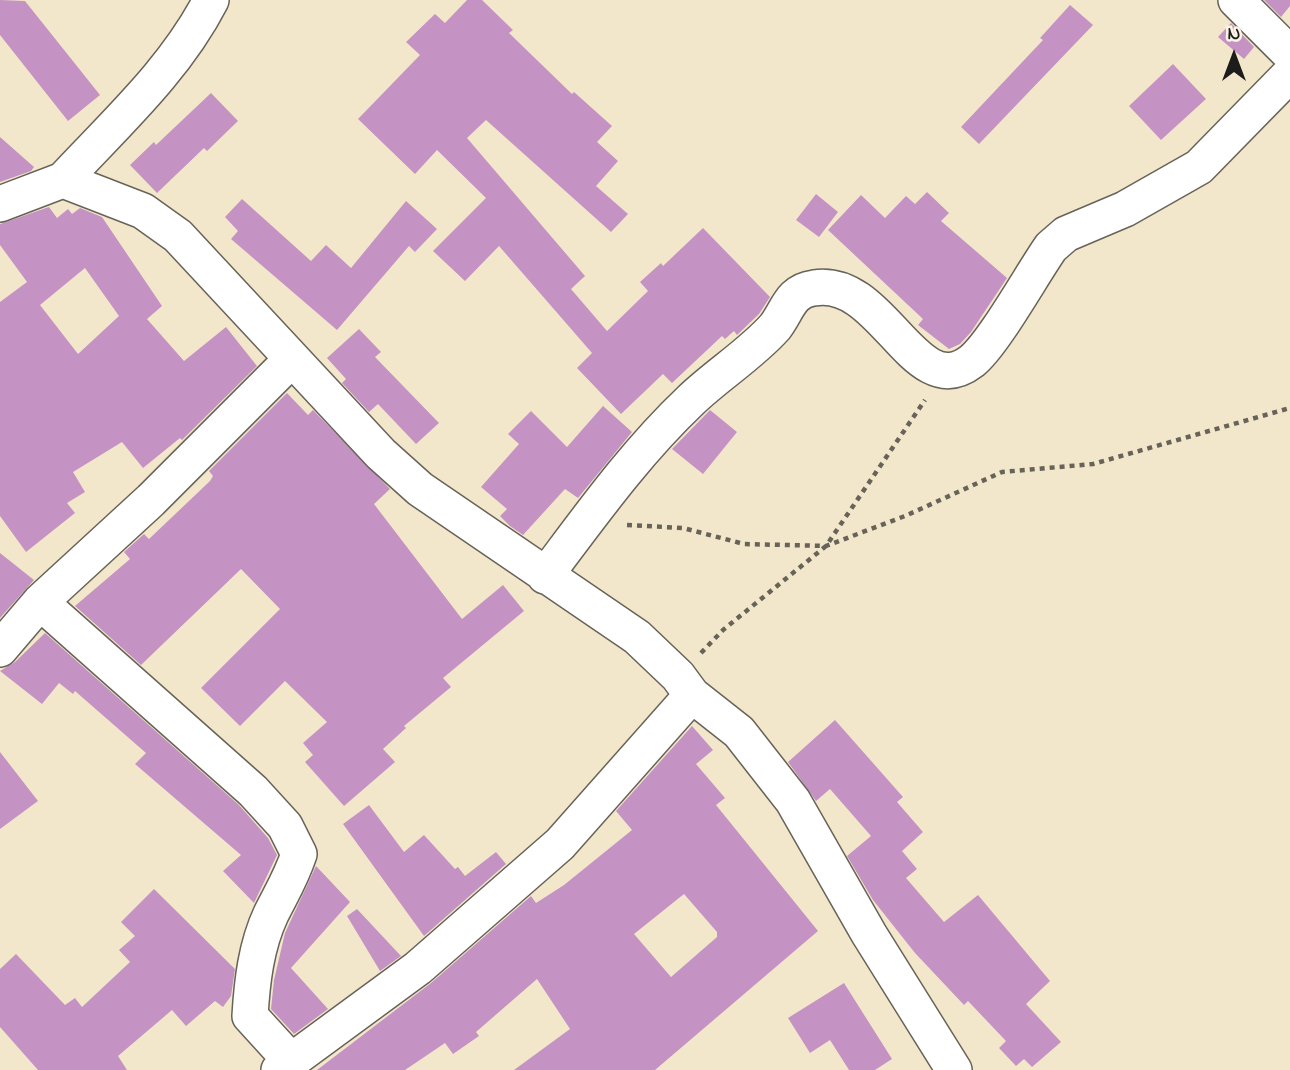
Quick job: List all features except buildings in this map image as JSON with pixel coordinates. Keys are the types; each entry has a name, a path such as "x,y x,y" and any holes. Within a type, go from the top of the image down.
{"street":[{"path":"0,204 63,180 169,66 211,0"},
{"path":"1236,0 1290,54"},
{"path":"545,576 610,488 690,401 775,326 794,294 830,286 848,290 868,306 921,362 947,369 961,367 982,351 1051,247 1066,234 1125,209 1199,167 1290,74"},
{"path":"63,180 144,211 178,236 381,454 420,489 636,637 685,686 739,732 793,802 869,934 954,1070"},
{"path":"0,649 40,602 151,500 292,359"},
{"path":"40,602 253,791 285,827 299,854 289,885 271,915 259,951 253,977 250,1016 285,1066 418,968 560,845 685,686"}],"path":[{"path":"685,686 723,630 826,547 947,369"},
{"path":"581,529 616,525 683,528 744,544 826,547 905,516 1002,472 1093,464 1290,408"}]}
